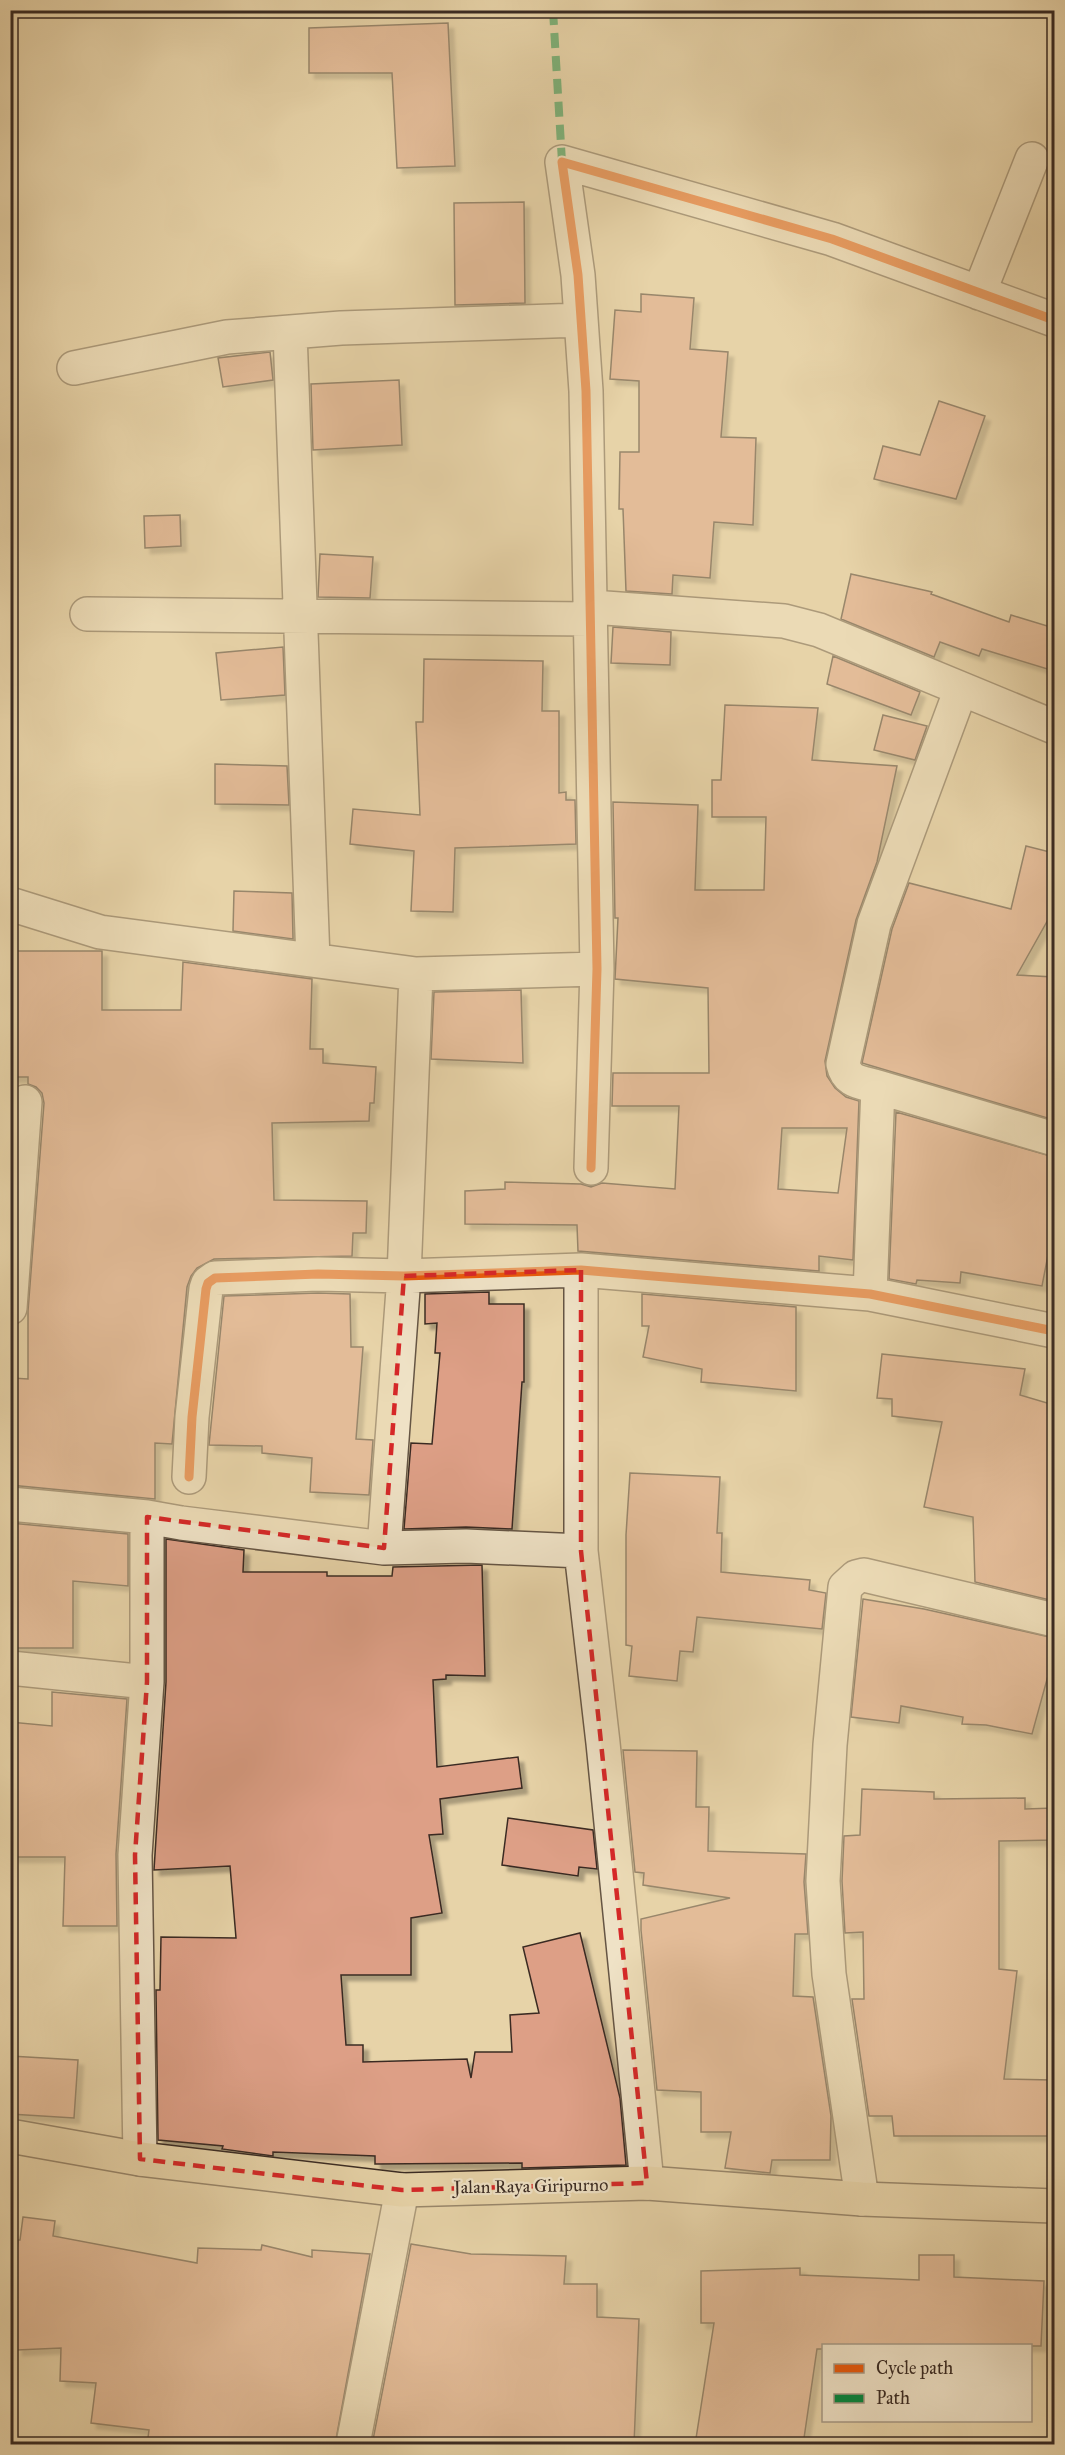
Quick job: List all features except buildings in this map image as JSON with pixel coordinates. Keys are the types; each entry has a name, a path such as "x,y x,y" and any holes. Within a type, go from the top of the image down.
{"main road":[{"name":"Jalan Raya Giripurno","path":"10,2136 140,2159 402,2190 647,2183 861,2199 1054,2206"}],"street":[{"path":"980,293 1032,159"},
{"path":"591,1168 597,969 586,390 578,275 562,162 832,239 1054,320"},
{"path":"74,368 227,337 341,328 581,320"},
{"path":"290,332 313,960"},
{"path":"87,614 299,617 591,613 784,621 802,625 902,663 1054,727"},
{"path":"961,688 874,924 843,1064 849,1078 1054,1138"},
{"path":"10,904 100,932 416,974 597,969"},
{"path":"384,1548 404,1276 416,974"},
{"path":"870,1294 878,1087"},
{"path":"10,1308 24,1102"},
{"path":"581,1270 581,1551 603,1743 647,2183"},
{"path":"189,1477 192,1417 204,1300 211,1279 318,1274 404,1276 581,1270 870,1294 1054,1331"},
{"path":"10,1504 147,1517 384,1548 465,1546 581,1551"},
{"path":"140,2159 135,1855 147,1682 147,1517"},
{"path":"861,2199 830,1974 823,1881 830,1745 845,1587 856,1577 864,1575 1054,1620"},
{"path":"10,1668 147,1682"},
{"path":"353,2445 402,2190"}],"highlighted area":[{"path":"581,1270 581,1551 647,2183 402,2190 140,2159 135,1855 147,1682 147,1517 384,1548 404,1276"}],"marked path":[{"path":"553,10 562,162"}],"cycle path":[{"path":"591,1168 597,969 586,391 578,275 562,162 832,239 1054,320"},
{"path":"189,1477 192,1417 206,1289 208,1283 215,1278 318,1274 404,1276 581,1270 870,1294 1054,1331"}]}
